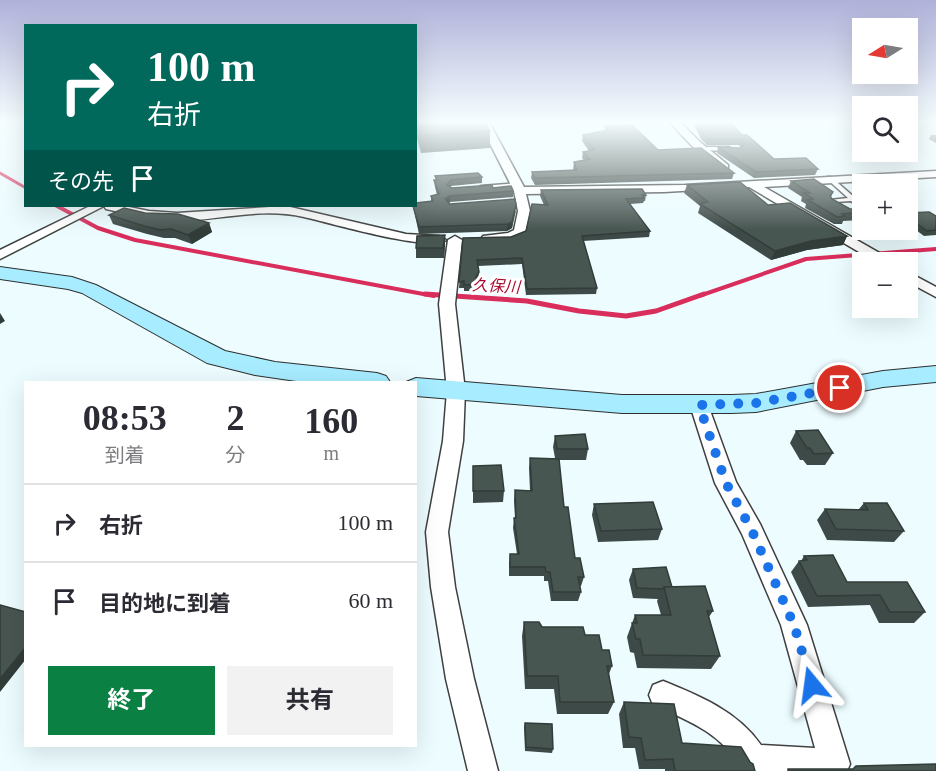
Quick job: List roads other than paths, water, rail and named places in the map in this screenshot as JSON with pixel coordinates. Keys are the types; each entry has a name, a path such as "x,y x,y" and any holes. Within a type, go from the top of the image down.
{"street":[{"path":"114,207 149,215 177,217 281,208 406,238 465,240 511,237 520,232 524,211 501,158"},
{"path":"713,158 732,173 868,252"},
{"path":"518,195 596,187 683,188 829,178 936,174"},
{"path":"0,255 96,207"},
{"path":"465,240 448,299 456,392 453,441 437,532 443,586 460,679 483,771"},
{"path":"0,273 72,283 89,289 216,357 238,364 260,369 367,381"},
{"path":"918,282 936,293"},
{"path":"417,387 621,404 699,405 756,403 884,380 936,374"},
{"path":"663,695 706,714 742,741 754,766 835,764 794,625 752,531 726,483 699,405"}],"lane":[{"path":"829,178 852,196 851,199 832,201 845,212"},
{"path":"474,188 518,195"}],"waterway":[{"name":"久保川","path":"0,173 24,187"},
{"name":"久保川","path":"59,207 98,228 135,240 434,296"},
{"name":"久保川","path":"699,296 806,259 936,249"},
{"name":"久保川","path":"425,294 527,301 579,311 626,316 656,311 704,294"}]}
